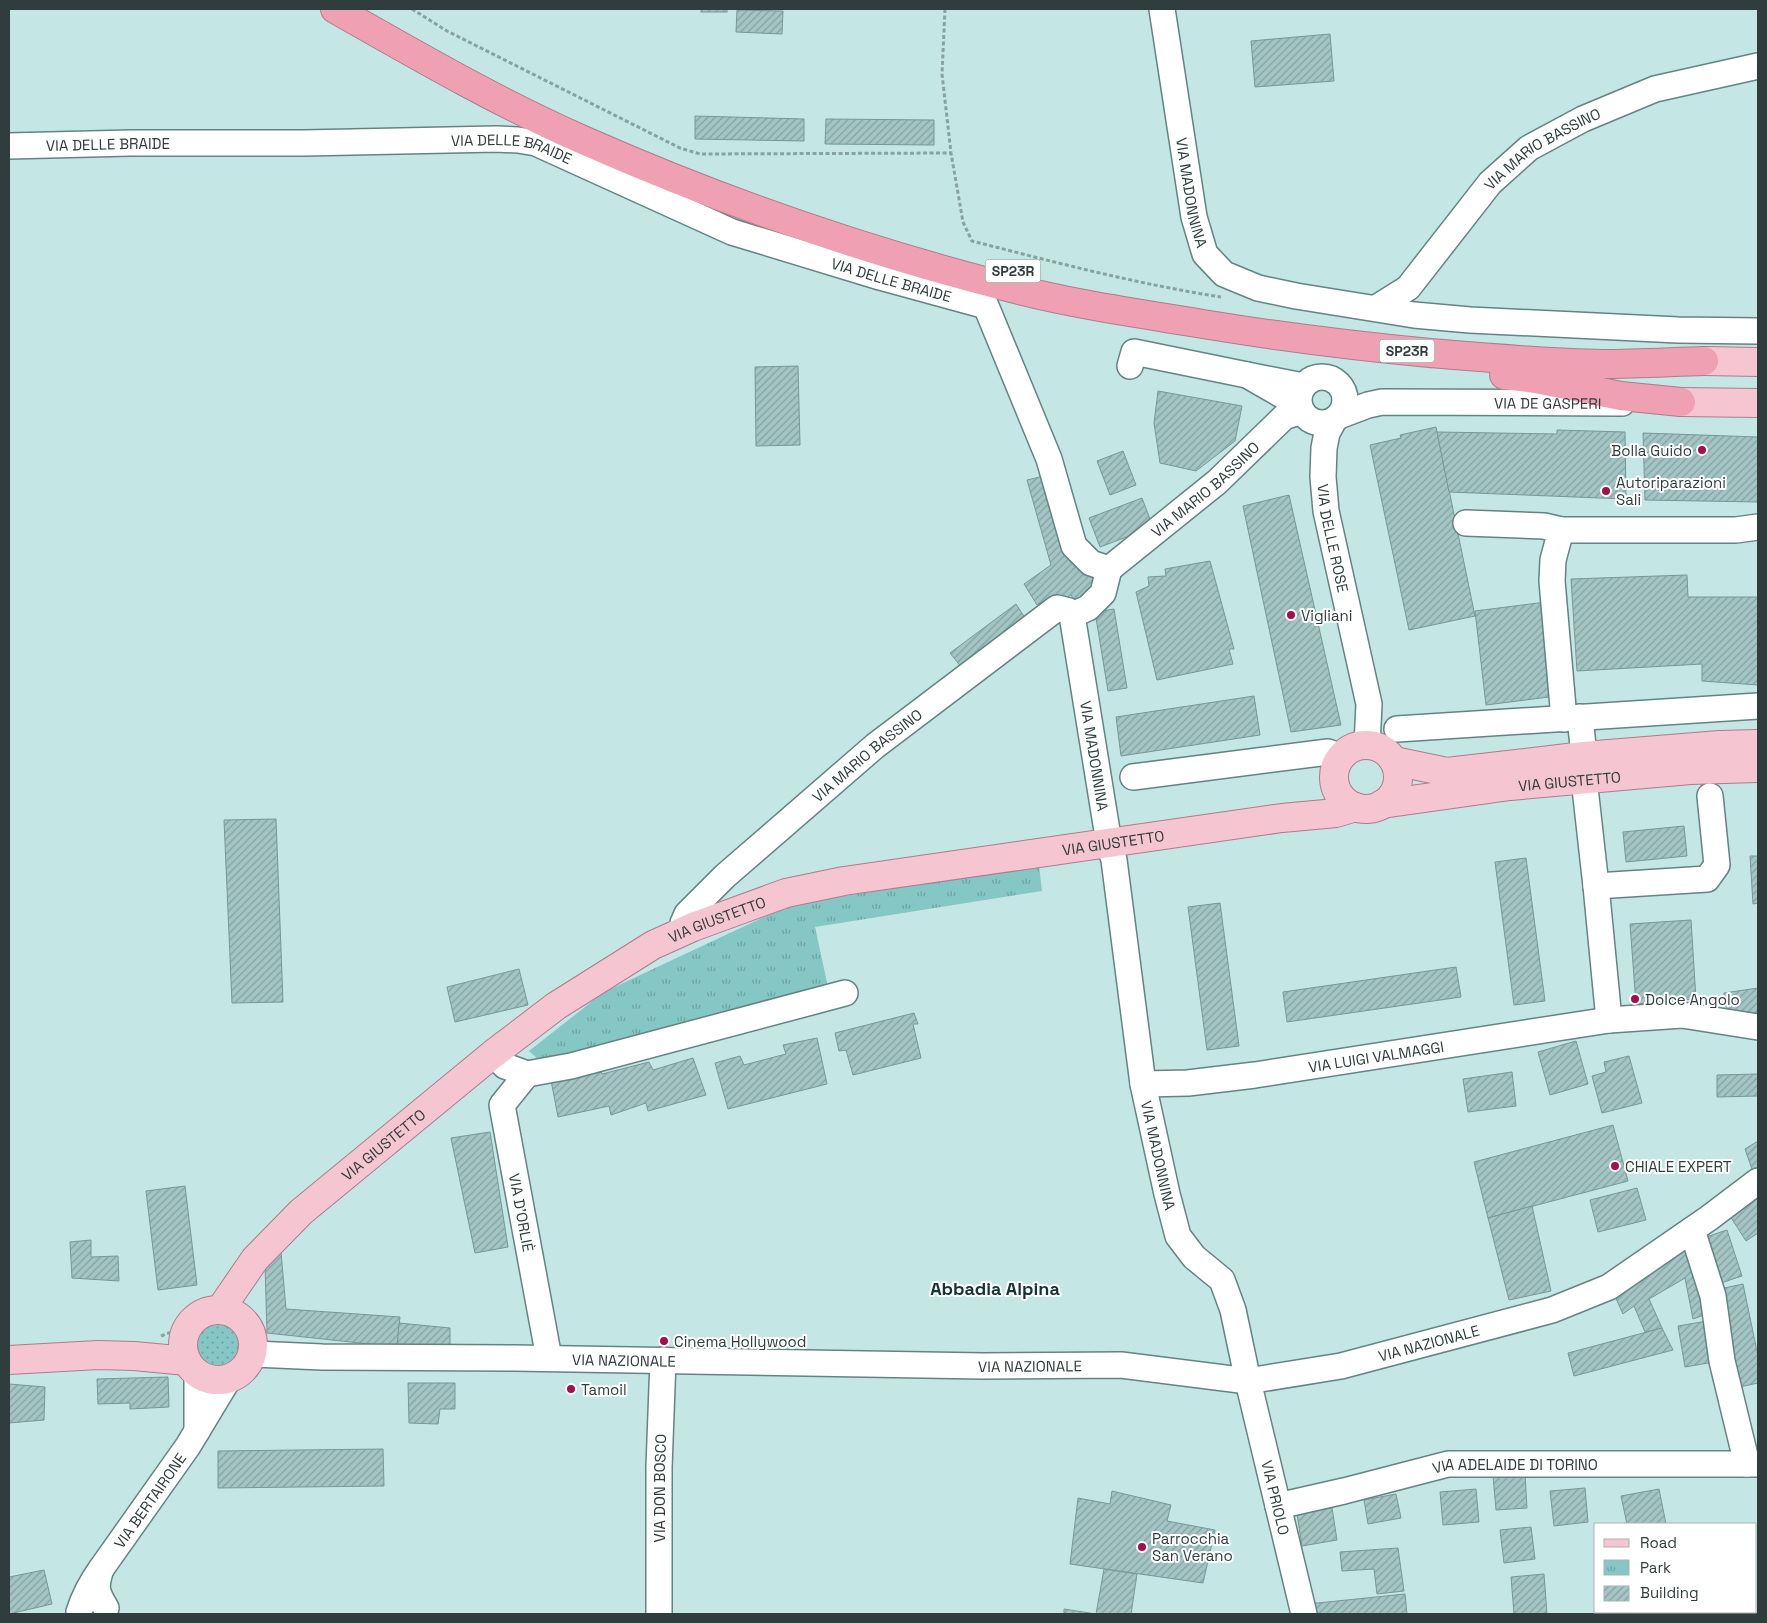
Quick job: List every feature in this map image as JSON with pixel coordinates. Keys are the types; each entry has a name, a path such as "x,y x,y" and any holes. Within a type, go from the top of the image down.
{"highway":[{"name":"SP23R","path":"335,9 486,94 581,140 663,174 829,235 1013,289 1095,306 1356,346 1492,359 1602,364 1704,361"},
{"name":"SP23R","path":"369,9 493,78 587,123 671,159 831,218 897,239 1012,271 1231,315 1387,337 1494,346 1608,350 1704,361"},
{"path":"1356,346 1394,360 1536,379 1621,396 1681,402"}],"main road":[{"name":"SP23R","path":"1704,361 1758,362"},
{"name":"VIA DE GASPERI","path":"1681,402 1758,403"},
{"name":"VIA GIUSTETTO","path":"230,1314 244,1290 255,1259 301,1212 493,1054 556,1006 653,945 740,908 786,893 844,881 1282,818 1336,813 1369,805 1510,786 1584,768 1720,745 1758,744"},
{"path":"1367,745 1378,747 1387,752 1394,761 1398,780 1395,790 1390,798 1369,805 1346,802 1339,794 1335,784 1336,765 1348,750 1357,746 1367,745"},
{"name":"VIA GIUSTETTO","path":"1394,761 1447,772 1584,768 1690,770 1758,768"},
{"name":"VIA GIUSTETTO","path":"1282,818 1312,804 1335,784"},
{"path":"209,1311 230,1314 246,1324 252,1338 252,1354 247,1364 229,1378 218,1380 206,1378 192,1367 184,1351 183,1341 186,1331 191,1322 199,1315 209,1311"},
{"path":"134,1356 186,1331"},
{"path":"9,1360 134,1356 192,1367"}],"street":[{"name":"VIA MADONNINA","path":"1162,9 1194,217 1206,254 1224,274 1258,288 1308,299 1470,320 1678,330 1758,331"},
{"name":"VIA MARIO BASSINO","path":"1376,308 1408,288 1490,184 1529,148 1583,119 1655,88 1758,66"},
{"name":"VIA DELLE BRAIDE","path":"9,146 130,143 518,140 536,143 732,232 880,277 986,306 1049,460 1074,546 1091,562 1109,568"},
{"path":"1130,366 1134,352 1247,375 1302,405 1320,423 1337,418"},
{"name":"VIA DELLE ROSE","path":"1302,405 1308,381 1316,377 1331,378 1343,389 1345,403 1327,433 1324,448 1323,476 1326,511 1369,704 1367,745"},
{"name":"VIA DE GASPERI","path":"1337,418 1368,405 1382,402 1557,404 1681,402"},
{"name":"VIA MARIO BASSINO","path":"1109,568 1217,482 1284,417 1302,405"},
{"path":"1302,405 1326,511"},
{"path":"1466,523 1544,526 1561,530 1736,530 1758,527"},
{"path":"1561,530 1553,560 1552,581 1572,718 1584,768 1609,1020"},
{"path":"1072,615 1088,608 1103,593 1109,568"},
{"name":"VIA MARIO BASSINO","path":"682,932 686,914 725,876 876,746 1057,608 1069,611 1072,615"},
{"name":"VIA MADONNINA","path":"1072,615 1109,843 1114,860 1143,1084 1165,1185 1178,1236 1194,1257 1222,1280 1233,1310 1248,1381"},
{"path":"1397,729 1758,706"},
{"path":"1133,777 1328,752 1341,757"},
{"path":"1596,886 1707,879 1717,865 1710,796"},
{"path":"493,1054 505,1066 527,1074 571,1066 845,993"},
{"name":"VIA LUIGI VALMAGGI","path":"1143,1084 1188,1083 1255,1075 1609,1020 1682,1015 1758,1027"},
{"name":"VIA D'ORLIÈ","path":"527,1074 502,1105 548,1358"},
{"name":"VIA NAZIONALE","path":"252,1354 322,1357 548,1358 983,1366 1121,1365 1248,1381 1341,1366 1552,1310 1609,1287 1692,1230 1758,1181"},
{"path":"1692,1230 1713,1296 1722,1361 1753,1464"},
{"name":"VIA DON BOSCO","path":"659,1614 659,1467 663,1360"},
{"path":"192,1367 197,1431"},
{"name":"VIA BERTAIRONE","path":"79,1613 83,1597 90,1584 197,1431 229,1378"},
{"name":"VIA PRIOLO","path":"1248,1381 1304,1614"},
{"name":"VIA ADELAIDE DI TORINO","path":"1278,1506 1448,1464 1753,1464"},
{"path":"101,1569 96,1584 100,1599 110,1611"},
{"path":"79,1613 92,1605 110,1611"}],"path":[{"path":"412,9 447,31 680,148 700,154 951,153"},
{"path":"945,9 942,74 951,153 962,222 972,241 1102,274 1183,291 1229,298"}],"green space":[{"path":"1039,866 1042,891 815,927 828,987 544,1065 529,1051 604,992 792,904"},
{"path":"223,1322 235,1328 240,1336 240,1354 235,1362 227,1367 213,1368 201,1362 196,1354 195,1340 201,1328 209,1323"}],"building":[{"path":"701,9 727,9 727,12 701,12"},
{"path":"737,10 783,11 782,34 736,32"},
{"path":"1330,34 1334,81 1255,87 1251,41"},
{"path":"695,116 804,119 804,141 695,139"},
{"path":"826,119 934,120 934,145 825,144"},
{"path":"798,366 800,445 756,446 755,367"},
{"path":"1158,391 1242,406 1235,441 1196,471 1160,463 1154,423"},
{"path":"1436,427 1475,616 1409,630 1370,445 1401,438 1400,435"},
{"path":"1557,430 1625,432 1626,499 1449,492 1437,432 1557,434"},
{"path":"1643,433 1758,437 1758,502 1645,500"},
{"path":"1123,451 1136,485 1110,495 1097,461"},
{"path":"1048,475 1099,584 1078,607 1071,595 1055,606 1050,597 1037,605 1024,584 1051,565 1027,480"},
{"name":"Vigliani","path":"1289,495 1341,725 1291,732 1243,506"},
{"path":"1142,498 1153,527 1100,547 1089,518"},
{"path":"1210,561 1234,649 1229,649 1233,664 1157,680 1136,592 1149,586 1148,577 1166,576 1165,569"},
{"path":"1687,575 1688,597 1758,597 1758,685 1702,681 1702,664 1577,671 1571,579"},
{"path":"1546,602 1557,696 1486,705 1475,611"},
{"path":"1016,604 1029,624 966,673 950,653"},
{"path":"1114,609 1127,688 1108,691 1095,612"},
{"path":"1254,696 1260,735 1121,756 1116,717"},
{"path":"276,819 283,1002 232,1003 224,820"},
{"path":"1684,826 1687,856 1626,862 1623,832"},
{"path":"1750,856 1758,856 1758,903 1753,904"},
{"path":"1526,858 1545,1001 1514,1005 1495,862"},
{"path":"1220,903 1239,1046 1207,1050 1188,907"},
{"path":"1691,920 1696,999 1636,1004 1630,924"},
{"path":"1456,967 1461,997 1287,1022 1283,992"},
{"path":"519,969 528,1005 455,1022 447,987"},
{"path":"1758,988 1758,1020 1727,1014 1724,993"},
{"path":"914,1013 918,1024 913,1024 921,1058 853,1075 846,1050 839,1051 835,1033"},
{"path":"817,1038 827,1084 728,1109 715,1063 740,1056 744,1065 786,1054 783,1045"},
{"path":"1576,1041 1588,1084 1550,1095 1538,1052"},
{"path":"1629,1056 1642,1103 1602,1113 1592,1076 1606,1072 1604,1062"},
{"path":"693,1058 706,1095 648,1111 646,1103 611,1115 609,1106 558,1117 550,1075 600,1068 602,1074 649,1062 653,1070"},
{"path":"1512,1072 1516,1106 1468,1112 1463,1079"},
{"path":"1758,1074 1758,1096 1717,1097 1717,1075"},
{"path":"1613,1125 1628,1181 1488,1218 1474,1162"},
{"path":"490,1132 508,1247 475,1253 451,1138"},
{"path":"1758,1141 1758,1169 1753,1172 1745,1149"},
{"path":"185,1186 197,1285 158,1290 146,1191"},
{"path":"1637,1188 1646,1220 1598,1232 1590,1200"},
{"path":"1758,1198 1758,1233 1746,1241 1730,1216"},
{"path":"1532,1206 1551,1291 1509,1300 1488,1218"},
{"path":"1727,1230 1742,1276 1718,1284 1703,1238"},
{"path":"91,1240 91,1257 118,1256 119,1281 72,1278 70,1242"},
{"path":"1691,1246 1710,1313 1693,1319 1685,1278 1649,1299 1662,1328 1645,1332 1634,1306 1623,1314 1614,1294"},
{"path":"281,1252 286,1309 400,1317 397,1347 267,1333 265,1265"},
{"path":"1743,1284 1758,1356 1758,1383 1735,1388 1715,1290"},
{"path":"1713,1320 1720,1361 1685,1367 1678,1326"},
{"path":"399,1323 450,1328 450,1347 397,1347"},
{"path":"1662,1328 1673,1350 1574,1376 1568,1353"},
{"path":"168,1377 169,1407 130,1409 130,1403 98,1404 97,1379"},
{"path":"408,1383 455,1383 455,1409 440,1409 438,1424 409,1423"},
{"path":"9,1384 45,1387 44,1420 9,1423"},
{"path":"383,1449 384,1486 218,1488 218,1451"},
{"path":"1525,1474 1527,1508 1496,1510 1493,1476"},
{"path":"1585,1488 1588,1522 1554,1526 1550,1491"},
{"path":"1476,1489 1479,1522 1443,1525 1440,1492"},
{"path":"1659,1489 1666,1523 1627,1523 1621,1496"},
{"name":"Parrocchia San Verano","path":"1112,1491 1171,1505 1167,1521 1215,1530 1203,1583 1070,1564 1078,1498 1110,1504"},
{"path":"1396,1494 1401,1518 1368,1524 1364,1500"},
{"path":"1332,1508 1337,1540 1302,1546 1297,1514"},
{"path":"1531,1527 1535,1559 1504,1563 1500,1530"},
{"path":"1398,1548 1404,1591 1377,1594 1374,1569 1342,1571 1340,1552"},
{"path":"1104,1569 1137,1574 1131,1614 1096,1614"},
{"path":"44,1570 52,1604 9,1614 9,1577"},
{"path":"1544,1574 1547,1614 1514,1614 1511,1577"},
{"path":"1405,1594 1407,1614 1309,1614 1308,1604"},
{"path":"1064,1609 1096,1614 1064,1614"},
{"path":"1623,1613 1676,1613 1676,1614"}],"place":[{"name":"Bolla Guido","path":"1702,450"},
{"name":"Autoriparazioni Sali","path":"1606,491"},
{"name":"Vigliani","path":"1291,615"},
{"name":"Dolce Angolo","path":"1635,999"},
{"name":"CHIALE EXPERT","path":"1615,1166"},
{"name":"Cinema Hollywood","path":"664,1341"},
{"name":"Tamoil","path":"571,1389"},
{"name":"Parrocchia San Verano","path":"1142,1547"}],"district":[{"name":"Abbadia Alpina","path":"995,1288"}]}
